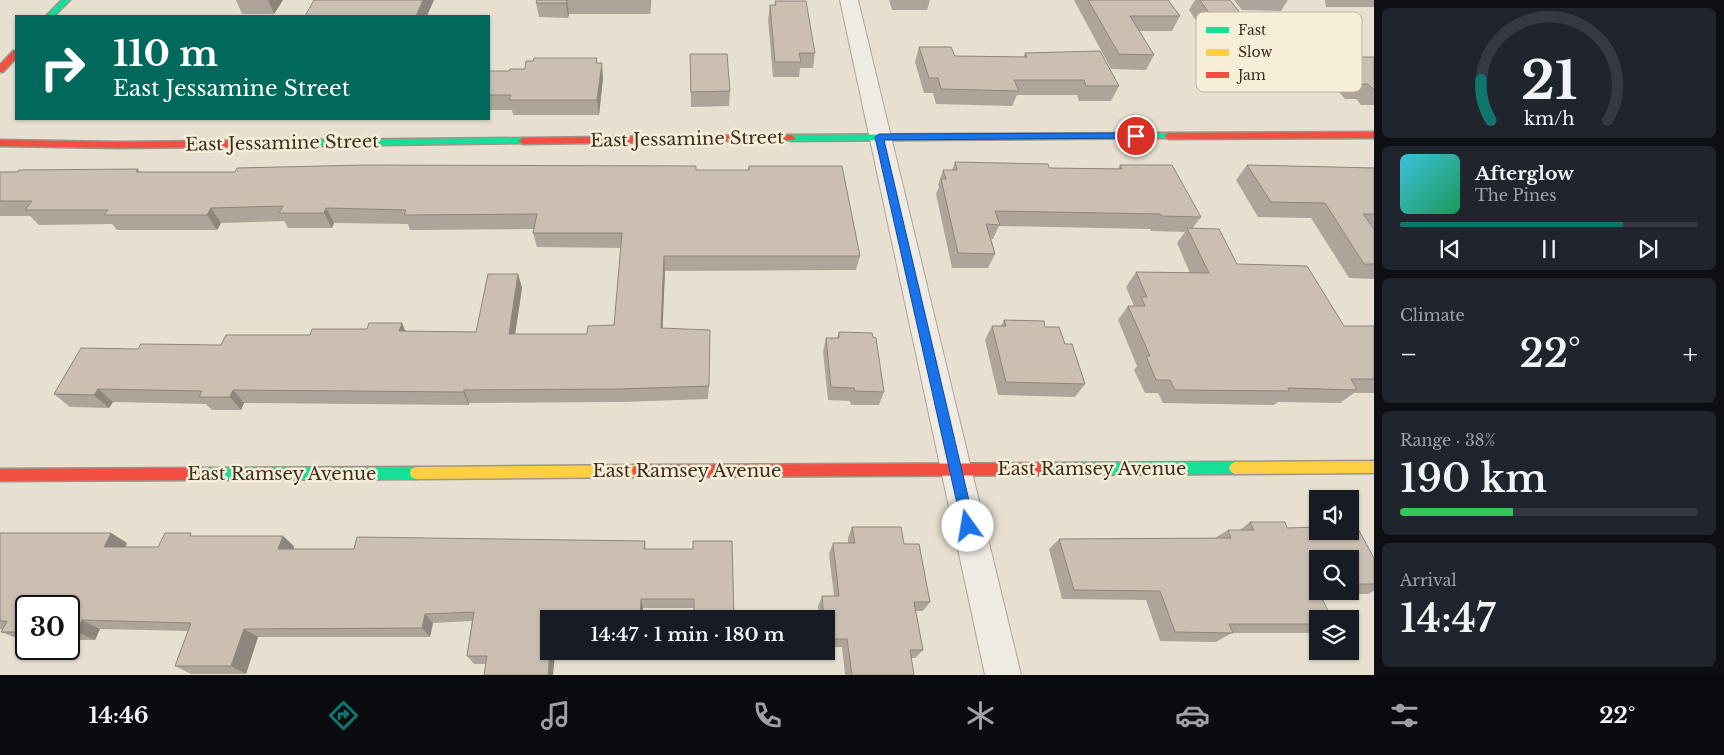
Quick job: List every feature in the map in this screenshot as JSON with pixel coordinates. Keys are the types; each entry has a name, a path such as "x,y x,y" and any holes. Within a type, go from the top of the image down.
{"street":[{"path":"51,15 66,0"},
{"path":"849,0 1002,675"},
{"path":"0,70 15,53"},
{"name":"East Jessamine Street","path":"0,144 130,145 879,137 1374,135"},
{"name":"East Ramsey Avenue","path":"0,475 1374,467"}],"building":[{"path":"314,0 423,0 416,15 306,15"},
{"path":"537,0 567,0 566,3 536,3"},
{"path":"1088,0 1168,0 1180,16 1130,16 1154,55 1119,54"},
{"path":"1200,0 1230,0 1239,12 1208,12"},
{"path":"775,1 806,1 815,53 799,53 801,62 775,62 770,5 776,5"},
{"path":"919,47 951,47 955,56 1027,57 1025,53 1100,51 1119,86 1086,86 1084,80 1014,80 1019,91 941,89 938,78 929,78"},
{"path":"690,54 727,54 730,91 691,92"},
{"path":"1362,57 1374,57 1374,90 1368,84 1362,84"},
{"path":"534,58 597,58 596,63 602,63 597,100 509,100 511,95 490,95 490,71 525,69 526,61 533,61"},
{"path":"955,162 1048,164 1049,168 1122,169 1120,165 1172,165 1201,217 1162,216 1160,214 995,211 1000,225 986,224 995,254 958,253 941,179 946,179 943,170 957,170"},
{"path":"365,165 696,166 696,170 749,170 749,166 842,166 860,256 664,256 661,328 710,330 709,386 619,389 464,390 463,392 233,390 230,397 199,397 202,391 98,389 94,395 54,394 81,348 138,349 141,344 221,345 226,335 310,335 312,329 367,329 369,323 402,323 399,331 476,332 488,274 518,274 509,334 587,334 588,326 614,325 622,233 533,233 537,214 404,215 406,210 326,208 324,213 279,213 283,206 211,208 207,215 104,215 108,210 25,210 32,201 0,201 0,172 18,172 19,170 138,169 136,172 235,172 237,168"},
{"path":"1247,165 1374,168 1374,214 1363,214 1374,229 1374,264 1364,264 1325,203 1271,202"},
{"path":"1187,228 1219,229 1237,264 1307,266 1344,326 1374,326 1374,379 1351,379 1357,390 1288,388 1289,391 1175,390 1170,380 1156,380 1146,356 1150,356 1128,306 1145,306 1141,297 1147,297 1136,272 1209,273"},
{"path":"1004,320 1044,321 1045,327 1059,327 1065,344 1072,344 1085,384 1006,382 992,326 1006,326"},
{"path":"839,332 872,333 873,337 876,338 884,392 855,391 854,388 831,387 826,338 839,338"},
{"path":"1250,522 1285,522 1287,528 1309,527 1309,540 1359,540 1359,531 1374,558 1374,584 1359,584 1359,550 1309,550 1309,600 1323,600 1328,610 1309,610 1309,624 1229,624 1233,633 1175,632 1160,591 1074,590 1059,539 1231,538 1228,530 1254,530"},
{"path":"852,527 901,527 904,544 919,544 930,602 914,602 923,650 910,650 914,675 852,675 847,639 835,639 835,610 823,610 822,596 839,596 833,543 855,543"},
{"path":"0,533 111,533 104,547 158,547 165,533 191,533 190,536 283,536 278,549 354,549 357,537 645,541 644,549 693,549 693,541 732,541 734,610 694,610 694,599 641,599 640,610 540,610 540,660 549,660 548,675 484,675 487,656 467,656 474,612 425,614 422,628 244,629 231,666 175,666 191,623 82,620 80,625 80,595 15,595 15,632 1,632 7,621 0,621"}],"traffic: fast":[{"path":"51,15 66,0"},
{"path":"791,138 1169,136"},
{"path":"309,143 523,141"},
{"path":"1046,469 1235,468"},
{"path":"199,474 416,473"}],"traffic: slow":[{"path":"1235,468 1374,467"},
{"path":"416,473 638,471"}],"traffic: jam":[{"path":"0,70 15,54"},
{"path":"1169,136 1374,135"},
{"path":"523,141 791,138"},
{"path":"0,143 120,145 309,143"},
{"path":"638,471 1046,469"},
{"path":"0,475 199,474"}],"route":[{"path":"968,526 879,137 1136,136"}]}
